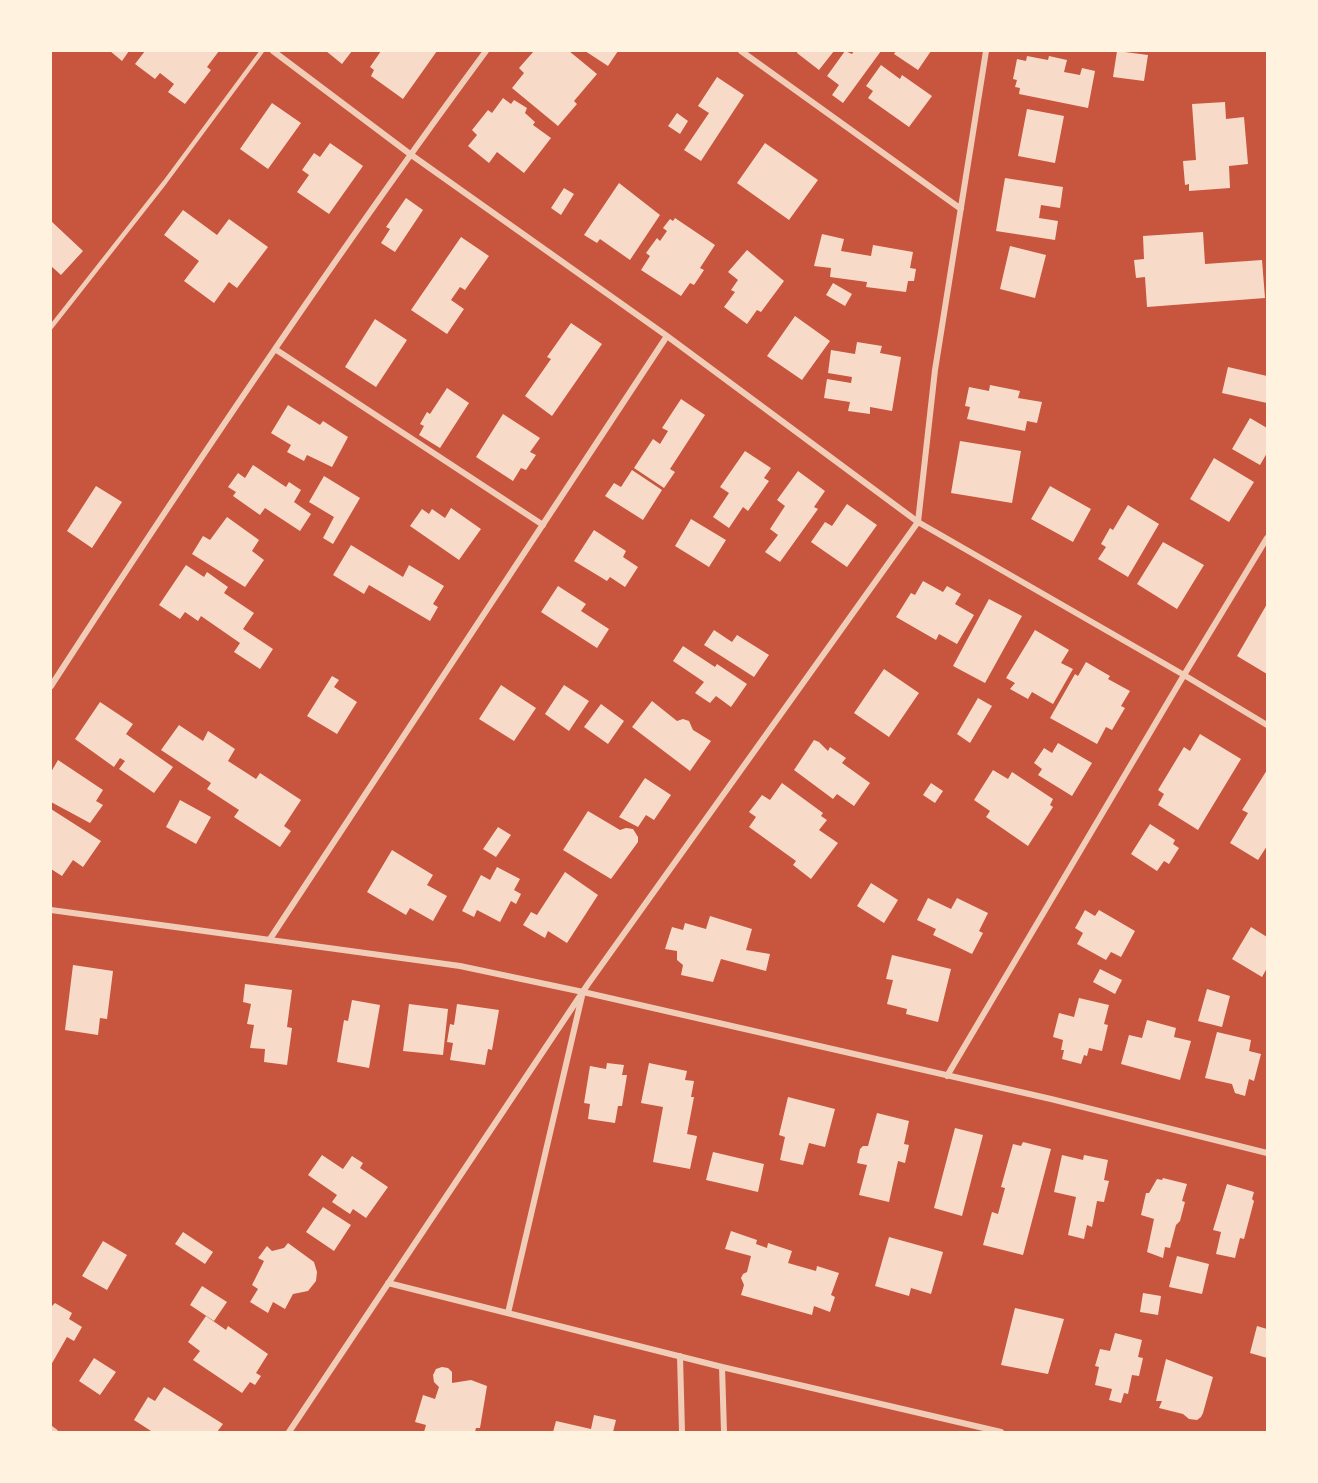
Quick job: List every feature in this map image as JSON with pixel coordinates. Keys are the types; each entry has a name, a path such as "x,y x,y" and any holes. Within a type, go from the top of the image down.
{"street":[{"path":"273,51 410,154 667,336 918,522 1267,725"},
{"path":"51,686 185,479 410,154 486,51"},
{"path":"741,51 961,209"},
{"path":"289,1432 583,992 918,522 935,370 987,51"},
{"path":"270,939 667,336"},
{"path":"275,349 543,525"},
{"path":"947,1076 1267,538"},
{"path":"51,910 460,966 947,1076 1267,1153"},
{"path":"508,1313 583,992"},
{"path":"388,1283 722,1367 1001,1432"},
{"path":"680,1356 682,1432"},
{"path":"722,1367 724,1432"},
{"path":"51,1429 55,1432"}],"lane":[{"path":"51,327 165,182 262,51"}],"building":[{"path":"110,51 129,51 122,61"},
{"path":"145,51 219,51 207,67 211,70 185,104 168,92 174,84 160,73 155,79 135,64"},
{"path":"326,51 352,51 342,64"},
{"path":"381,51 437,51 403,99 371,76 374,70 370,67"},
{"path":"534,51 569,51 597,74 574,101 577,104 558,126 512,88 524,73 519,68"},
{"path":"585,51 618,51 608,66"},
{"path":"798,51 834,51 819,70 797,53"},
{"path":"845,51 852,54 854,51 881,51 843,103 832,95 839,85 827,76"},
{"path":"896,51 931,51 918,70 894,54"},
{"path":"1117,51 1148,55 1144,81 1113,77"},
{"path":"1027,56 1048,60 1049,56 1067,60 1064,72 1080,75 1082,68 1095,71 1088,108 1019,94 1020,88 1015,87 1017,80 1013,79 1017,59 1026,61"},
{"path":"881,65 900,79 902,75 932,96 909,127 868,98 873,91 866,86"},
{"path":"717,77 744,95 701,161 684,150 709,113 698,106"},
{"path":"503,98 511,104 514,100 527,108 525,113 535,122 533,125 551,138 524,173 497,152 489,163 468,146 477,135 472,130 488,110 492,113"},
{"path":"1225,102 1226,119 1244,117 1248,164 1229,166 1230,188 1189,191 1189,184 1185,185 1183,161 1196,160 1192,104"},
{"path":"272,103 301,123 268,169 240,149"},
{"path":"1027,109 1064,116 1055,163 1018,156"},
{"path":"677,113 688,121 680,134 668,126"},
{"path":"330,143 363,166 329,214 297,192 309,175 302,170 314,153 320,157"},
{"path":"765,143 818,180 789,220 737,183"},
{"path":"1005,178 1063,187 1060,208 1041,205 1039,218 1058,221 1055,240 996,231"},
{"path":"619,183 660,215 630,260 600,239 597,243 584,235"},
{"path":"564,188 574,194 561,215 551,208"},
{"path":"406,198 423,210 395,252 381,243 390,229 386,227"},
{"path":"183,210 217,235 229,219 268,247 237,288 229,282 214,303 184,281 199,261 164,235"},
{"path":"675,218 715,245 700,268 704,270 694,285 690,283 681,296 641,270 650,256 646,253 657,238 660,241 667,231 663,228 670,219 673,221"},
{"path":"51,221 83,251 61,275 51,266"},
{"path":"1203,232 1205,264 1262,260 1265,298 1147,307 1145,277 1136,278 1134,260 1144,259 1143,236"},
{"path":"822,234 844,239 841,251 871,256 873,245 913,252 910,268 916,269 914,281 908,281 906,292 866,287 867,282 830,277 831,268 814,266"},
{"path":"461,237 489,256 465,290 460,287 451,300 464,309 447,334 411,310"},
{"path":"1010,246 1046,255 1035,298 1000,289"},
{"path":"747,250 784,281 761,312 757,310 747,324 724,307 735,292 731,290 738,280 728,272"},
{"path":"833,283 852,294 845,306 826,295"},
{"path":"795,316 830,341 802,380 767,356"},
{"path":"375,319 407,340 376,387 345,367"},
{"path":"571,323 602,344 552,416 525,396 551,359 547,357"},
{"path":"857,342 882,346 880,353 901,357 892,411 870,407 870,414 848,411 850,402 824,398 827,379 851,383 852,377 828,373 831,350 855,354"},
{"path":"1228,367 1267,376 1267,403 1222,393"},
{"path":"990,385 1020,391 1018,398 1042,402 1037,423 1027,421 1025,431 967,419 970,407 965,406 969,387 989,391"},
{"path":"447,388 469,403 440,448 419,435 424,426 420,424 427,412 430,414"},
{"path":"681,399 705,415 670,469 675,472 664,488 634,468 653,439 660,444 668,431 662,428"},
{"path":"288,405 320,425 323,421 348,437 332,467 307,455 304,461 287,452 291,445 271,433"},
{"path":"503,414 540,438 530,452 536,455 526,470 521,468 513,481 476,457"},
{"path":"1250,418 1267,428 1267,453 1260,465 1232,449"},
{"path":"960,441 1021,451 1012,503 951,493"},
{"path":"745,451 771,468 764,478 769,481 748,511 743,507 729,528 713,517 729,493 720,487"},
{"path":"1214,458 1254,482 1229,522 1190,499"},
{"path":"253,465 286,487 289,482 301,490 294,502 311,514 300,531 265,508 260,515 233,496 236,492 228,487 238,473 245,478"},
{"path":"632,470 662,490 643,520 605,496 614,483 621,487"},
{"path":"798,471 825,491 814,507 818,509 780,562 765,552 778,535 770,529 785,506 777,500"},
{"path":"324,476 360,498 333,544 323,538 334,517 309,502"},
{"path":"96,486 122,502 92,548 67,531"},
{"path":"1050,486 1091,509 1073,542 1031,519"},
{"path":"847,504 877,525 847,567 811,542 825,522 832,526"},
{"path":"1128,505 1159,524 1128,577 1098,559 1106,547 1101,544 1110,528 1113,530"},
{"path":"451,508 481,529 459,560 410,526 422,509 429,514 432,509 445,518"},
{"path":"227,517 259,540 252,551 264,560 245,587 192,554 203,536 210,540"},
{"path":"691,519 726,540 709,567 675,546"},
{"path":"594,530 626,551 623,557 638,567 625,587 610,577 607,581 574,561"},
{"path":"1163,542 1204,565 1177,609 1137,584"},
{"path":"351,545 403,577 409,565 444,586 433,604 438,607 430,621 369,585 364,594 333,575"},
{"path":"186,565 204,577 207,572 228,587 224,593 254,613 243,629 273,649 260,669 234,652 240,643 201,616 198,621 185,612 180,619 159,605"},
{"path":"923,581 943,592 947,586 961,594 955,604 974,615 957,644 939,634 936,640 896,617 911,593 915,595"},
{"path":"558,586 586,604 581,611 609,629 597,648 541,612"},
{"path":"989,599 1022,616 985,683 953,666"},
{"path":"1267,604 1267,674 1237,656"},
{"path":"714,630 732,642 737,635 769,655 754,677 704,645"},
{"path":"1035,630 1069,650 1061,663 1073,669 1053,704 1032,692 1028,699 1010,689 1015,683 1006,678"},
{"path":"683,646 715,667 717,664 747,684 731,707 716,696 710,703 695,693 704,682 673,661"},
{"path":"1086,662 1110,676 1108,679 1130,691 1121,706 1125,708 1112,730 1106,727 1097,744 1050,718 1075,674 1078,676"},
{"path":"884,669 919,693 889,737 854,713"},
{"path":"332,676 339,680 334,687 357,702 337,734 307,716"},
{"path":"501,685 536,708 514,741 479,719"},
{"path":"564,685 589,701 569,731 545,714"},
{"path":"978,698 992,706 970,743 957,734"},
{"path":"652,701 677,721 683,719 689,721 693,730 711,741 690,771 632,727"},
{"path":"100,702 133,724 126,734 173,767 154,793 119,769 125,761 120,758 114,767 75,739"},
{"path":"601,704 624,721 608,744 584,727"},
{"path":"179,725 203,741 208,731 235,749 228,761 256,779 260,773 301,800 284,826 291,831 280,847 234,817 239,810 207,789 211,783 161,750"},
{"path":"1200,734 1241,759 1198,830 1158,805 1164,794 1158,790 1184,747 1190,751"},
{"path":"814,740 828,751 830,747 846,758 842,763 870,783 854,806 837,794 833,799 794,770"},
{"path":"1058,743 1092,763 1072,796 1038,775 1042,769 1034,763 1044,748 1052,753"},
{"path":"58,760 103,790 96,801 103,805 90,823 51,802 51,772"},
{"path":"993,770 1008,779 1012,772 1053,799 1050,805 1053,807 1028,846 986,817 990,811 974,800"},
{"path":"1267,770 1267,846 1258,860 1230,843 1248,813 1242,810"},
{"path":"645,778 671,795 654,820 646,815 638,827 619,817"},
{"path":"782,783 823,813 821,816 827,820 819,830 838,843 811,879 793,865 796,861 749,827 756,817 749,812 762,795 770,800"},
{"path":"931,783 943,791 935,803 923,795"},
{"path":"180,800 211,817 196,844 166,827"},
{"path":"51,809 101,841 83,867 73,860 62,876 51,869"},
{"path":"588,811 620,830 633,829 638,837 638,842 611,879 563,850"},
{"path":"1150,824 1175,840 1173,844 1179,848 1169,864 1164,861 1157,871 1131,854"},
{"path":"498,827 511,835 496,857 483,849"},
{"path":"392,850 433,875 427,885 447,896 433,921 410,908 406,915 367,892"},
{"path":"497,867 520,879 514,890 521,894 516,904 511,901 500,922 477,910 474,917 462,911 481,875 490,880"},
{"path":"565,872 598,895 567,943 548,931 545,938 523,925 531,912 537,915"},
{"path":"871,883 898,900 884,923 857,906"},
{"path":"928,898 951,909 957,898 988,913 979,931 983,933 972,954 933,935 936,929 917,920"},
{"path":"1085,910 1095,916 1099,910 1135,931 1121,957 1111,952 1106,960 1077,944 1083,933 1075,928"},
{"path":"710,916 752,929 746,950 770,954 766,971 721,959 713,982 681,975 683,965 677,960 677,951 665,949 672,927 683,930 685,923 706,929"},
{"path":"1251,927 1267,937 1267,968 1262,977 1232,959"},
{"path":"892,955 951,969 938,1022 906,1014 907,1009 887,1004 893,980 886,979"},
{"path":"73,965 113,971 107,1019 100,1018 98,1035 65,1030"},
{"path":"1100,969 1122,980 1115,994 1093,982"},
{"path":"245,984 292,990 287,1027 292,1028 287,1065 264,1062 265,1049 250,1048 254,1025 247,1024 251,1004 243,1002"},
{"path":"1207,989 1230,996 1222,1027 1198,1021"},
{"path":"1079,998 1109,1005 1104,1024 1108,1025 1102,1051 1089,1048 1081,1064 1062,1059 1063,1040 1053,1037 1059,1013 1074,1017"},
{"path":"352,1000 380,1005 369,1068 337,1062 344,1020 348,1021"},
{"path":"409,1004 448,1009 443,1055 403,1051"},
{"path":"457,1004 499,1010 492,1050 488,1049 485,1065 450,1060 453,1043 447,1042 450,1024 454,1025"},
{"path":"1147,1020 1176,1028 1174,1037 1191,1041 1180,1080 1121,1064 1129,1035 1142,1038"},
{"path":"1217,1032 1251,1040 1249,1051 1261,1054 1254,1081 1249,1079 1245,1096 1235,1093 1232,1084 1205,1078"},
{"path":"607,1063 624,1065 622,1075 627,1075 622,1106 618,1106 615,1123 588,1119 590,1104 584,1103 590,1066 606,1069"},
{"path":"649,1063 687,1071 685,1080 694,1081 691,1097 694,1097 687,1134 697,1136 690,1169 653,1162 663,1107 641,1103"},
{"path":"788,1097 835,1109 825,1147 809,1143 803,1165 780,1160 785,1137 779,1135"},
{"path":"877,1113 909,1121 904,1144 909,1145 905,1163 898,1161 889,1202 859,1195 867,1165 857,1163 860,1149 868,1146"},
{"path":"955,1128 983,1135 962,1216 934,1208"},
{"path":"1023,1142 1051,1149 1023,1255 983,1245 992,1212 998,1214 1005,1188 1001,1187 1013,1144 1021,1146"},
{"path":"713,1152 764,1164 758,1192 706,1180"},
{"path":"322,1155 343,1169 352,1156 363,1163 360,1168 388,1187 366,1218 353,1209 350,1214 332,1202 337,1195 308,1175"},
{"path":"1062,1155 1083,1160 1084,1155 1108,1160 1104,1180 1109,1181 1104,1202 1097,1201 1092,1227 1087,1225 1084,1239 1068,1235 1076,1197 1054,1192"},
{"path":"1163,1178 1187,1184 1180,1221 1176,1225 1170,1248 1165,1247 1163,1258 1147,1252 1154,1219 1141,1215 1146,1193 1149,1193 1157,1179 1162,1180"},
{"path":"1227,1184 1254,1192 1252,1199 1254,1201 1244,1239 1240,1238 1235,1258 1216,1254 1221,1232 1213,1230"},
{"path":"323,1207 351,1225 334,1251 306,1232"},
{"path":"731,1231 757,1240 756,1244 767,1248 768,1243 792,1251 788,1263 816,1271 817,1266 839,1273 831,1295 835,1297 830,1312 814,1306 812,1315 741,1295 744,1285 741,1278 747,1272 751,1256 725,1249"},
{"path":"183,1232 213,1252 205,1264 175,1244"},
{"path":"889,1237 943,1252 931,1294 911,1288 909,1296 875,1286"},
{"path":"103,1241 127,1255 107,1290 82,1276"},
{"path":"288,1243 314,1262 317,1272 316,1281 308,1291 293,1294 285,1309 273,1302 268,1313 250,1302 258,1289 252,1285 264,1261 258,1258 267,1246 272,1251 284,1248"},
{"path":"1177,1256 1209,1264 1202,1294 1169,1287"},
{"path":"202,1286 227,1302 214,1321 190,1305"},
{"path":"1143,1293 1161,1296 1158,1315 1140,1312"},
{"path":"55,1303 72,1313 69,1319 82,1327 74,1341 67,1337 51,1365 51,1307"},
{"path":"1015,1308 1064,1319 1048,1374 1001,1365"},
{"path":"206,1316 226,1330 228,1326 268,1354 256,1373 261,1376 255,1385 250,1382 242,1393 193,1360 200,1351 188,1342"},
{"path":"1257,1326 1267,1329 1267,1358 1250,1353"},
{"path":"1115,1333 1142,1340 1138,1357 1143,1358 1139,1376 1132,1375 1128,1394 1124,1393 1121,1403 1109,1400 1112,1389 1095,1385 1099,1367 1095,1366 1100,1349 1110,1351"},
{"path":"94,1358 116,1372 100,1395 79,1381"},
{"path":"1166,1359 1213,1377 1203,1413 1197,1420 1159,1408 1162,1401 1156,1401"},
{"path":"442,1367 452,1372 452,1383 471,1380 487,1386 480,1428 476,1428 475,1432 424,1432 426,1425 415,1422 423,1395 435,1399 439,1387 434,1382 433,1375 436,1369"},
{"path":"164,1387 223,1424 217,1432 150,1432 134,1420 148,1397 155,1401"},
{"path":"594,1415 616,1420 613,1432 553,1432 556,1421 591,1429"}]}
